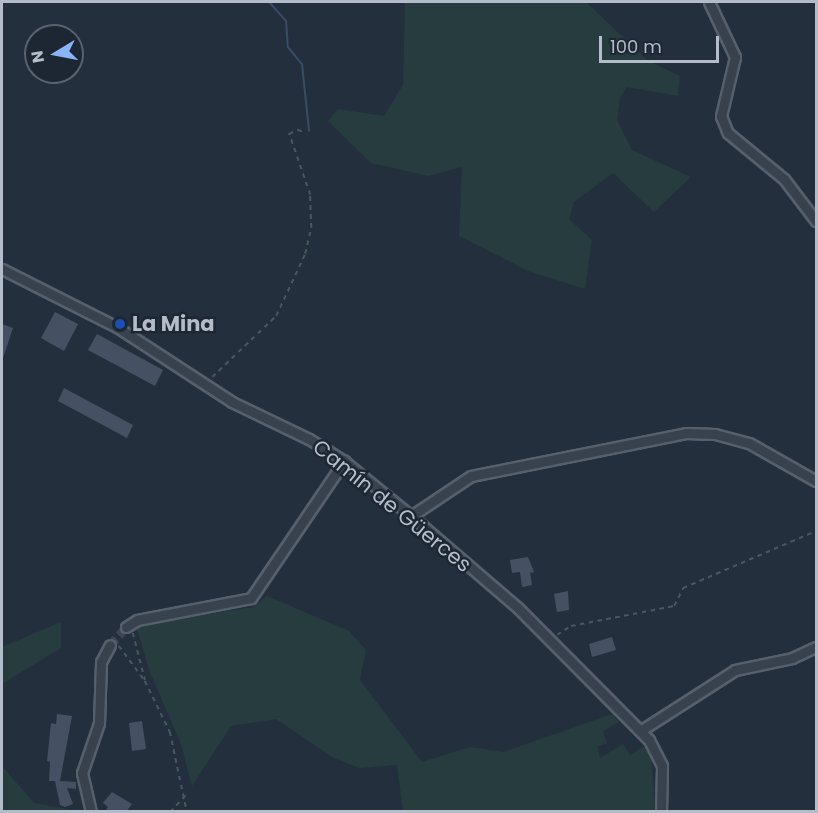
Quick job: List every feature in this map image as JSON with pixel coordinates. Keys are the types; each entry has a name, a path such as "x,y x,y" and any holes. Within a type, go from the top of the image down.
{"street":[{"path":"709,2 735,57 721,116 728,133 784,179 816,221"},
{"name":"Camín de Güerces","path":"2,269 117,327 205,384 344,461 411,516 549,640 652,745 662,766 662,812"},
{"path":"411,516 471,476 686,433 715,434 749,443 816,481"},
{"path":"129,625 251,598 344,461"},
{"path":"91,812 82,773 99,723 101,662 114,645"},
{"path":"640,731 735,670 792,658 816,647"}],"path":[{"path":"205,384 276,316 305,254 311,228 310,195 289,134 298,130 304,132"},
{"path":"549,640 571,626 674,606 683,588 816,531"},
{"path":"129,625 145,681 170,732 186,795 187,812"},
{"path":"114,645 145,681"},
{"path":"170,812 186,795"}],"green space":[{"path":"405,2 586,2 647,60 680,76 678,96 627,87 620,98 617,120 632,150 691,177 654,212 613,173 574,202 569,219 592,240 585,289 528,271 459,236 462,167 428,176 371,163 328,121 338,109 384,116 403,85"},
{"path":"267,596 349,631 366,650 360,680 422,762 470,747 504,752 612,714 619,722 603,731 607,743 598,746 600,758 623,744 630,755 645,746 652,760 655,811 403,811 397,765 359,768 334,758 276,719 231,726 192,786 181,744 149,670 136,625 253,607"},
{"path":"61,622 61,648 2,684 2,647"},
{"path":"2,766 34,803 79,811 2,811"}],"building":[{"path":"55,312 78,324 64,351 41,338"},
{"path":"2,324 13,328 3,358 2,358"},
{"path":"97,334 163,370 155,386 88,350"},
{"path":"64,388 133,425 127,438 58,401"},
{"path":"528,557 534,572 530,573 532,585 522,587 520,572 512,573 510,560"},
{"path":"568,591 569,610 557,612 554,594"},
{"path":"612,637 616,650 592,657 589,644"},
{"path":"57,714 72,716 60,781 76,782 76,789 67,788 73,804 65,807 60,805 55,781 49,781 50,762 47,761 51,723 56,724"},
{"path":"142,721 146,749 132,751 129,723"},
{"path":"112,792 132,804 126,812 105,812 108,807 103,803"}],"waterway":[{"path":"269,2 286,21 288,47 302,64 309,131"}],"tunnel":[{"path":"110,645 126,627"}],"place":[{"name":"La Mina","path":"120,324"}]}
